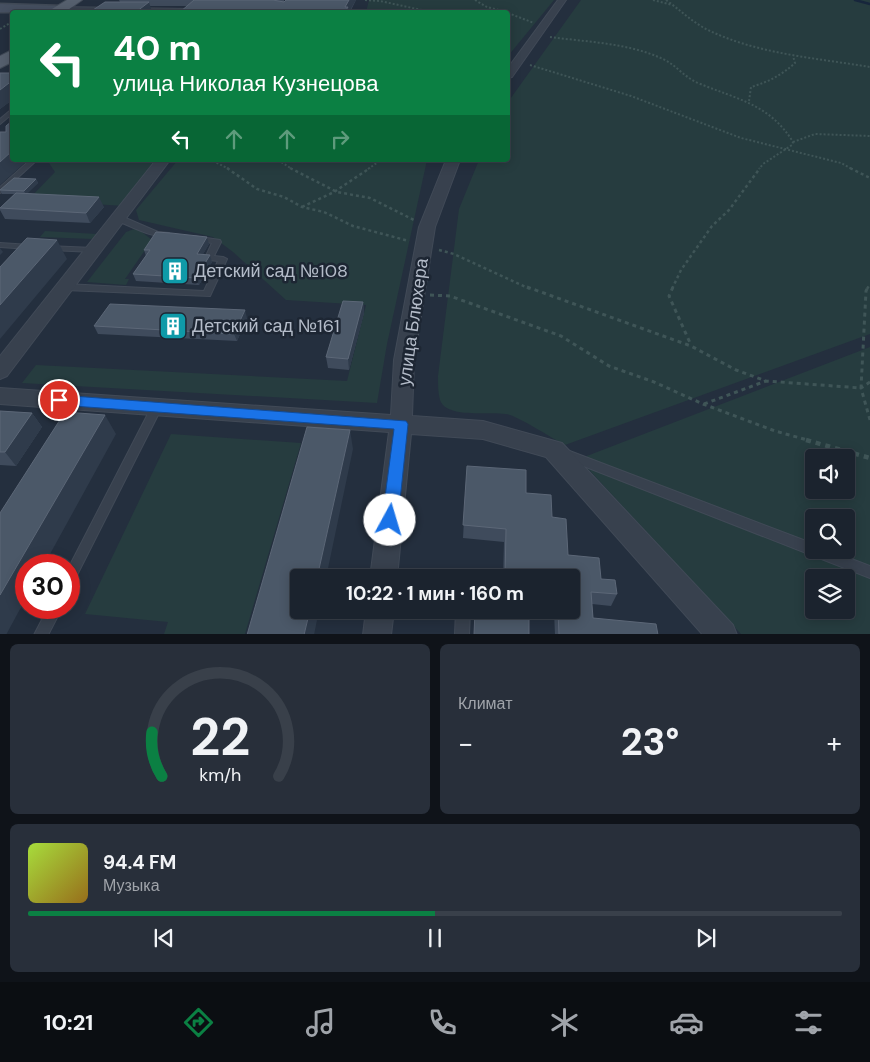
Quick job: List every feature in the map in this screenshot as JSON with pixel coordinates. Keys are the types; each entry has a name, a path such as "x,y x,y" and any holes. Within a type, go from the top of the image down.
{"main road":[{"path":"65,10 78,8 96,0"},
{"path":"0,8 39,10"}],"street":[{"path":"510,73 562,0"},
{"path":"78,8 99,10"},
{"path":"0,371 161,162"},
{"name":"улица Блюхера","path":"385,569 401,424 404,360 427,227 452,162"},
{"path":"0,396 483,430 554,450 723,634"},
{"path":"377,634 379,619"}],"lane":[{"path":"110,10 118,4"},
{"path":"0,122 10,114"},
{"path":"0,191 32,162"},
{"path":"118,218 157,234 174,236"},
{"path":"65,287 207,294 223,259 209,258 217,242 190,237"},
{"path":"0,245 94,250"},
{"path":"80,558 156,407"},
{"path":"554,450 870,572"},
{"path":"41,634 48,619"},
{"path":"462,634 463,619"}],"path":[{"path":"365,0 380,1 423,10"},
{"path":"475,0 497,10"},
{"path":"653,0 674,6"},
{"path":"666,0 685,17 729,39 792,55 870,67"},
{"path":"510,14 539,25"},
{"path":"554,37 618,46 664,60 690,79 749,102 777,120 789,133 793,142"},
{"path":"749,102 751,87 773,81 785,73 795,63 792,55"},
{"path":"529,64 561,76 631,96 741,138 841,163 870,178"},
{"path":"691,346 669,296 681,270 695,249 712,226 729,210 763,164 793,142 815,134 870,136"},
{"path":"215,162 225,166 257,189 284,197 302,207 324,212 353,226 454,254 528,288 691,346 736,370 766,381 861,388 870,382"},
{"path":"281,162 304,176 337,192 370,198 421,224"},
{"path":"302,207 321,201 337,192 378,162"},
{"path":"870,284 866,291 861,388 870,420"},
{"path":"416,294 450,296 561,336 609,366 654,382 703,404 775,432 870,458"},
{"path":"703,404 766,381"}],"green space":[{"path":"369,0 554,0 510,54 510,10 366,10"},
{"path":"581,0 870,0 870,334 565,445 510,415 461,412 444,406 439,397 438,376 459,209 478,162 510,162 510,99"},
{"path":"48,162 158,162 125,206 28,200 55,172"},
{"path":"176,162 427,162 387,344 377,403 22,383 36,365 347,381 366,305 286,300 233,252 213,237 139,220 136,210"},
{"path":"137,228 152,240 125,279 129,279 126,285 87,282 126,232"},
{"path":"45,231 97,234 93,239 40,237"},
{"path":"870,347 870,634 741,634 579,459"},
{"path":"171,434 301,443 245,634 164,634 168,622 85,614"}],"building":[{"path":"194,0 273,0 284,2 286,0 349,0 345,7 348,7 346,10 182,10"},
{"path":"105,2 149,2 139,10 93,10"},
{"path":"0,73 10,73 10,83 0,90"},
{"path":"10,123 10,153 0,162 0,132 6,132 6,126"},
{"path":"14,178 36,179 24,191 0,190"},
{"path":"16,193 99,197 86,213 0,208"},
{"name":"Детский сад №108","path":"156,232 207,237 197,254 210,255 196,278 133,274 150,250 144,250"},
{"path":"27,238 57,240 0,305 0,267"},
{"path":"343,301 363,302 348,359 326,357"},
{"name":"Детский сад №161","path":"110,304 245,310 234,334 94,326"},
{"path":"0,411 32,413 5,452 0,452"},
{"path":"65,412 105,415 24,554 15,554 15,569 0,595 0,513"},
{"path":"307,427 350,430 319,569 290,569 290,619 308,619 304,634 247,634"},
{"path":"467,466 526,470 526,493 551,495 552,517 566,519 568,555 599,558 601,579 615,580 617,594 591,592 593,618 656,624 658,634 559,634 558,619 580,619 580,569 505,569 506,529 463,525"},
{"path":"475,619 529,619 529,634 474,634"}],"waterway":[{"path":"855,0 870,4"}],"place":[{"name":"Детский сад №108","path":"175,271"},
{"name":"Детский сад №161","path":"173,326"}],"route":[{"path":"59,400 401,424 390,520"}]}
